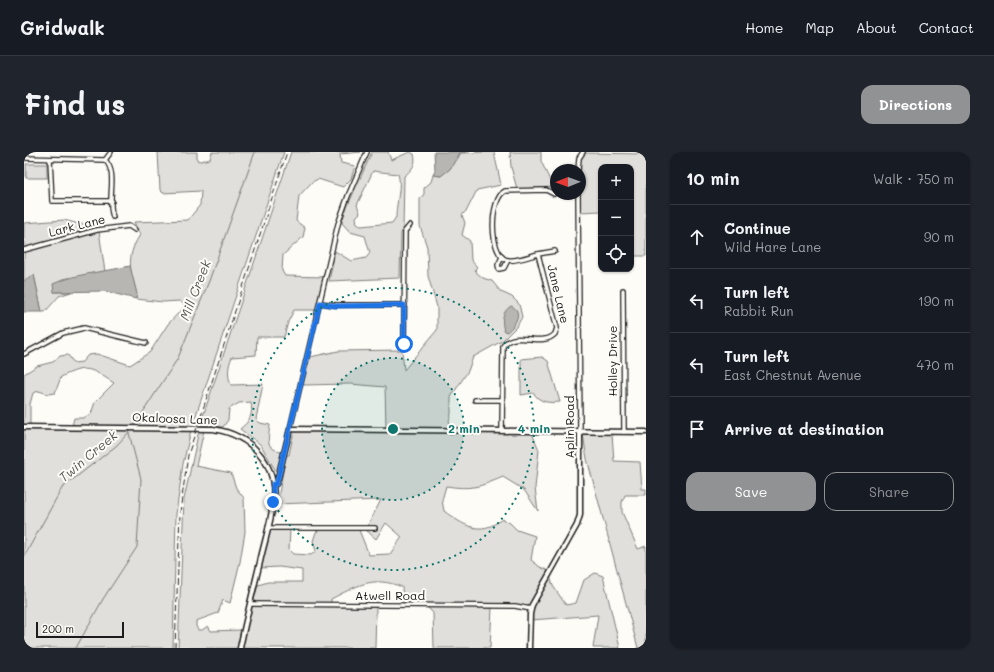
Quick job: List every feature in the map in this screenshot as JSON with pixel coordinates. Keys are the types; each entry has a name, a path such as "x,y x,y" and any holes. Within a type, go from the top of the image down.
{"street":[{"path":"105,160 111,152"},
{"path":"240,648 268,528 273,502 273,484 276,484 278,478 342,210 367,152"},
{"path":"578,164 579,158 583,152"},
{"path":"24,158 105,160"},
{"path":"50,159 52,201 112,200"},
{"path":"105,160 110,167 113,217"},
{"path":"508,260 502,257 498,252 492,223 500,195 508,190 546,190 550,192"},
{"name":"Aplin Road","path":"529,648 531,609 579,520 581,512 578,200"},
{"path":"404,344 405,231 410,225"},
{"name":"Lark Lane","path":"24,250 107,228 130,226 135,230"},
{"path":"538,254 555,251"},
{"name":"Jane Lane","path":"502,257 498,265 499,269 504,268 508,260 538,254 556,331 554,336 548,339 514,339 505,343 503,348 502,431"},
{"name":"Holley Drive","path":"623,290 624,432"},
{"path":"320,303 336,306 404,305"},
{"path":"24,354 63,333 84,328 146,343"},
{"path":"475,400 502,400"},
{"name":"Okaloosa Lane","path":"24,427 213,429 224,431 241,438 259,452 268,466 273,484"},
{"path":"290,430 646,432"},
{"path":"268,528 375,528"},
{"name":"Atwell Road","path":"250,604 515,606 531,609"}],"shaded area":[{"path":"158,152 197,152 197,160 200,161 210,159 212,152 284,152 192,427 72,426 74,418 83,418 91,414 95,402 114,383 94,371 83,369 61,377 55,393 48,394 39,391 33,393 30,404 30,425 24,425 24,374 37,366 53,362 60,356 68,355 74,363 82,362 88,355 97,354 130,365 150,352 168,324 185,306 180,301 163,302 136,299 136,290 131,274 130,262 132,251 140,235 134,222 188,220 200,205 201,191 163,193 160,190"},
{"path":"291,152 361,152 340,154 341,163 355,166 351,179 343,187 318,179 312,182 299,196 296,221 305,228 303,237 283,255 282,271 285,276 324,277 316,310 294,310 288,322 284,337 257,337 256,355 232,357 228,371 231,385 263,384 256,419 260,423 270,425 268,440 270,446 283,453 278,475 261,445 240,429 250,417 252,411 251,402 239,403 229,409 228,420 223,427 200,425"},
{"path":"372,152 388,152 391,160 410,152 414,154 414,164 404,176 400,278 329,281 335,251 351,261 366,258 370,253 365,236 350,232 342,223 343,216","holes":["373,171 398,174 399,184 396,217 392,223 361,226 357,224 356,217 360,213 357,205"]},
{"path":"434,152 466,152 460,153 450,169 441,176 433,175 435,170"},
{"path":"494,152 501,185 477,190 467,210 462,215 465,223 462,235 470,241 471,260 477,267 475,269 476,272 483,278 492,281 501,292 512,297 519,304 522,317 517,326 502,341 473,357 468,371 451,397 451,414 449,421 452,428 386,429 385,387 350,384 303,385 310,357 338,351 402,350 404,370 437,330 437,307 428,276 427,247 420,226 420,199 424,194 424,188 431,182 433,175 441,176 459,157 460,153"},
{"path":"510,152 541,152 541,161 550,180 550,187 517,189 511,167"},
{"path":"584,153 646,154 646,256 634,256 634,164 598,164 598,211 580,212 580,200 586,200 586,164 580,164"},
{"path":"26,164 47,164 47,178 26,178"},
{"path":"64,220 79,224 98,223 99,228 24,249 24,223"},
{"path":"99,231 105,272 62,279 54,292 71,292 59,296 45,312 42,312 34,275 24,281 24,252"},
{"path":"130,266 137,294 136,299 104,291 54,292 53,284 62,280"},
{"path":"34,275 42,312 24,312 24,281"},
{"path":"511,306 515,308 518,315 513,326 507,332 504,331 503,317 508,308"},
{"path":"542,357 548,361 560,402 542,401 533,393 521,395 521,359"},
{"path":"24,428 191,430 183,464 176,514 173,648 24,648"},
{"path":"199,430 204,430 196,466 231,473 236,488 244,498 245,532 240,562 230,603 223,600 218,613 196,621 196,626 198,630 202,630 208,626 211,631 241,630 238,648 178,648 184,499"},
{"path":"294,431 532,433 539,450 535,488 538,511 524,490 503,477 469,488 446,486 442,500 444,511 458,521 472,527 486,527 502,519 510,523 517,530 535,536 531,560 547,570 548,573 530,607 515,605 403,603 402,587 382,582 373,582 357,586 331,599 331,604 253,603 258,585 268,582 302,582 302,570 279,567 260,568 269,530 290,529 289,550 293,554 311,555 316,551 313,541 316,532 322,529 359,530 369,555 390,554 402,537 386,523 376,539 366,530 376,530 376,527 367,527 381,500 277,504 286,455 289,455"},
{"path":"583,434 612,434 614,461 640,462 642,489 646,489 646,495 625,495 622,502 622,512 638,549 646,546 646,648 638,648 587,459"},
{"path":"595,573 603,576 620,648 593,648 598,615 531,620 534,606 550,576 553,586 566,605 576,603 584,580"},
{"path":"252,606 376,607 375,648 241,648"},
{"path":"427,607 492,608 490,648 434,648 433,613"}],"waterway":[{"name":"Mill Creek","path":"134,426 178,358 209,281 255,152"},
{"name":"Twin Creek","path":"24,557 62,488 116,446 131,430"},
{"name":"Mill Creek","path":"76,648 103,599 137,547 141,479 129,433"}],"railway":[{"path":"175,648 180,512 188,455 287,152"}],"route":[{"path":"273,502 273,484 276,484 278,481 320,303 336,306 404,305 404,344"}]}
